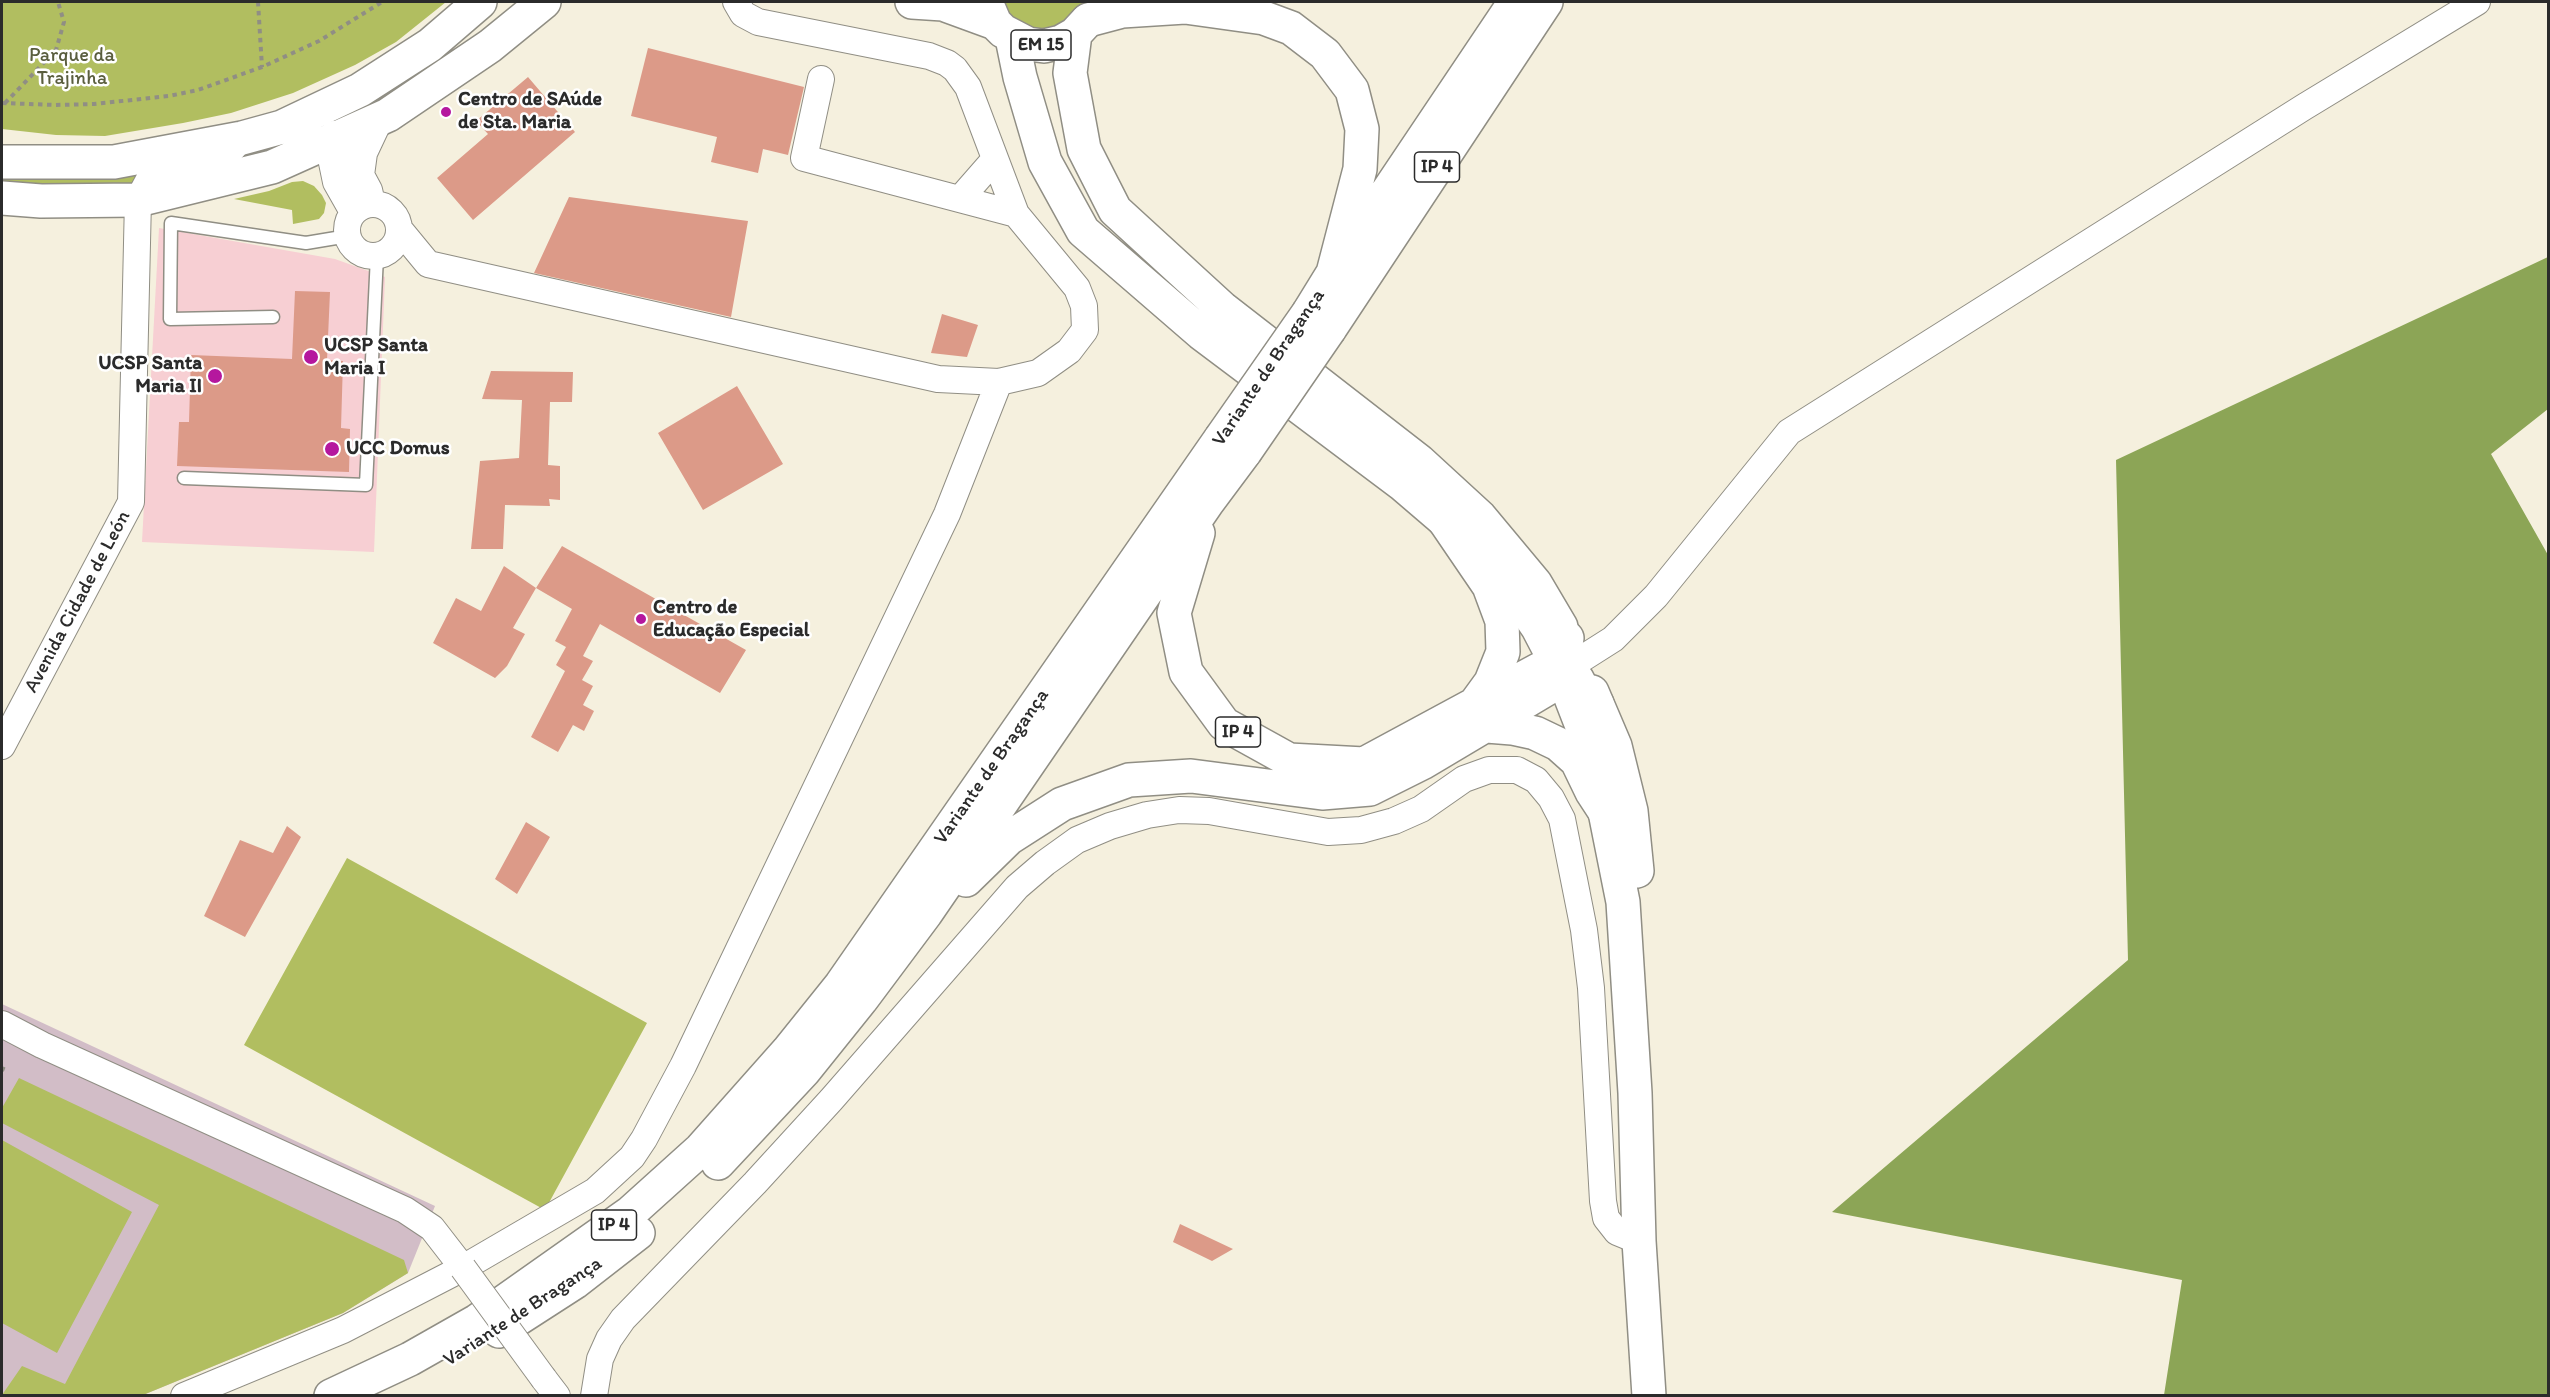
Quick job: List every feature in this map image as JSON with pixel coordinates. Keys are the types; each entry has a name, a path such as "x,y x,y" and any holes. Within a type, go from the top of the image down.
{"main road":[{"path":"2,162 114,162 242,138 282,127 360,90 430,45 480,2"},
{"path":"2,198 41,201 138,200 272,167 380,119 490,46 544,2"},
{"name":"EM 15","path":"912,2 943,4 998,21 1028,44 1044,46 1061,42 1086,18"},
{"name":"Variante de Bragança","path":"1319,321 1333,273 1515,2"},
{"name":"Variante de Bragança","path":"331,1395 410,1359 477,1321 630,1213 702,1149 788,1051 841,985 1233,445 1546,2"},
{"path":"1333,273 1360,169 1362,129 1352,90 1325,54 1291,28 1264,18 1185,7 1122,11 1086,18 1070,73 1084,149 1115,210 1222,308 1419,460 1480,518 1535,584 1577,679 1587,698 1597,704 1615,746 1631,811 1640,902 1648,1093 1639,1241"},
{"path":"998,21 1020,77 1045,162 1083,231 1201,333 1402,484 1444,520 1484,558 1519,600 1538,628 1569,657 1607,815 1624,914 1635,1093 1639,1241 1649,1395"},
{"name":"Variante de Bragança","path":"385,1395 461,1356 575,1282 645,1228 702,1178 804,1071 926,913 1207,503 1233,445"},
{"name":"IP 4","path":"1207,503 1174,613 1186,672 1224,724 1289,760 1364,764 1480,716 1540,669 1569,657"},
{"name":"IP 4","path":"1444,520 1489,586 1502,621 1503,652 1480,716"},
{"path":"926,913 945,910 972,872 1009,838 1062,804 1129,780 1191,776 1322,793 1370,789 1422,763 1480,716 1512,728 1535,733 1557,744 1577,760 1592,792 1607,815"}],"street":[{"path":"336,182 330,153 335,127 349,111 416,74 482,20 491,2"},
{"path":"138,200 152,174 224,158 242,138 266,146 304,135 331,142 339,147 362,175 369,190 351,243 362,254 382,254 405,262 424,260 938,380 999,382 1038,373 1069,351 1085,330 1084,306 1077,288 1016,214 968,87 962,77 947,63 929,56 758,22 743,14 736,2"},
{"path":"1569,657 1613,639 1656,596 1789,432 2294,113 2477,2"},
{"path":"821,80 804,158 1016,214"},
{"path":"362,175 364,153 380,119"},
{"path":"960,199 995,159"},
{"path":"287,160 319,169 336,182 358,217"},
{"name":"Avenida Cidade de León","path":"2,746 131,502 138,200"},
{"path":"358,217 388,208 395,214 400,230 424,260"},
{"path":"382,254 398,239 400,230"},
{"path":"184,1395 343,1330 463,1268 595,1191 632,1157 644,1139 682,1066 947,514 999,382"},
{"path":"594,1395 600,1359 609,1339 623,1319 816,1117 895,1030 1017,887 1077,840 1110,826 1147,815 1179,810 1209,811 1328,832 1361,830 1394,821 1421,809 1464,779 1489,770 1517,770 1536,780 1551,798 1562,819 1584,930 1591,988 1602,1190 1606,1218 1617,1232 1639,1241"},
{"path":"2,1024 42,1045 405,1210 432,1228 550,1387"}],"lane":[{"path":"273,317 170,319 171,223 306,243 358,217"},
{"path":"184,478 366,485 382,254"}],"path":[{"path":"3,103 41,68 56,50 64,22 58,2"},
{"path":"258,2 262,67"},
{"path":"3,103 94,104 169,96 198,90 262,67 343,28 382,2"},
{"path":"2,1071 5,1063"}],"shaded area":[{"path":"159,228 335,259 385,277 374,552 142,542"},
{"path":"2,1004 435,1206 408,1273 343,1313 143,1395 2,1395"}],"green space":[{"name":"Parque da Trajinha","path":"2,2 446,2 396,42 355,65 293,93 231,113 105,136 56,135 2,129"},
{"path":"1002,2 1083,2 1079,11 1056,28 1042,30 1028,28 1015,21"},
{"path":"187,166 189,176 121,185 2,186 2,177 98,178"},
{"path":"303,181 314,186 326,203 324,213 319,219 293,224 292,210 234,199 269,191 292,182"},
{"path":"2548,257 2548,409 2491,454 2548,555 2548,1395 2164,1395 2182,1280 1832,1212 2128,960 2116,460"},
{"path":"347,858 647,1023 545,1210 244,1045"},
{"path":"19,1078 404,1260 408,1273 343,1313 143,1395 2,1395 22,1366 65,1384 159,1205 2,1123 2,1108"},
{"path":"2,1140 132,1212 57,1353 2,1323"}],"building":[{"path":"648,48 804,87 788,155 763,149 758,173 711,162 717,137 631,116"},
{"path":"528,77 575,132 473,220 437,178 488,134 476,121"},
{"path":"569,197 748,221 731,317 534,273"},
{"path":"295,291 330,292 327,360 343,361 341,428 350,429 349,472 177,466 179,422 189,422 191,355 292,359"},
{"path":"942,314 978,325 967,357 931,353"},
{"path":"491,371 573,372 572,402 550,402 548,465 560,466 560,500 549,499 550,506 505,505 503,549 471,549 480,461 519,458 522,400 482,399"},
{"path":"737,386 783,464 703,510 658,433"},
{"name":"Centro de Educação Especial","path":"562,546 746,650 720,693 600,624 583,656 593,661 582,680 593,686 583,705 594,711 584,731 573,725 558,752 531,737 565,671 556,665 566,647 555,641 572,609 536,588"},
{"path":"504,566 536,588 513,628 525,634 507,666 495,678 433,643 456,598 481,611"},
{"path":"526,822 550,837 517,894 495,879"},
{"path":"287,826 301,837 245,937 204,916 240,840 273,853"},
{"path":"1180,1224 1233,1249 1212,1261 1173,1242"}],"place":[{"name":"Centro de SAúde de Sta. Maria","path":"446,112"},
{"name":"UCSP Santa Maria I","path":"311,357"},
{"name":"UCSP Santa Maria II","path":"215,376"},
{"name":"UCC Domus","path":"332,449"},
{"name":"Centro de Educação Especial","path":"641,619"}]}
